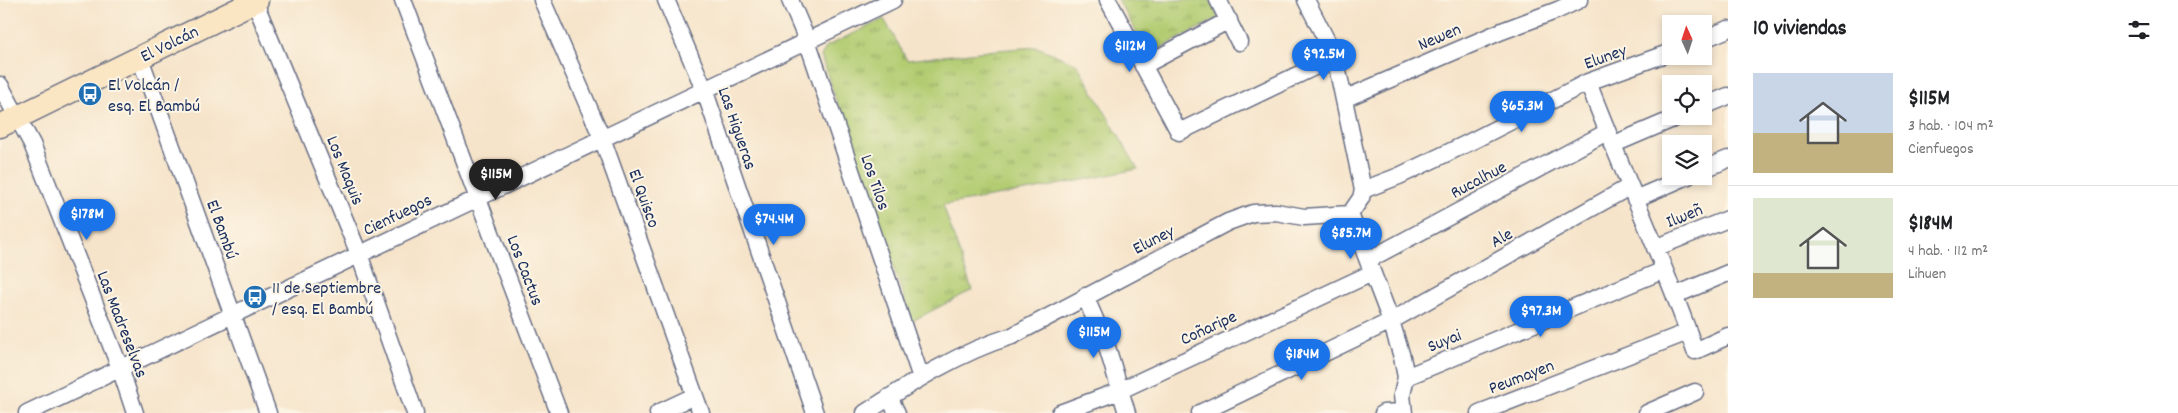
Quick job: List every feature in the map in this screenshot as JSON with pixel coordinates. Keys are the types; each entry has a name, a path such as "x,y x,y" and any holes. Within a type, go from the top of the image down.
{"street":[{"name":"El Volcán","path":"9,122 256,0"},
{"name":"Los Maquis","path":"256,0 359,254 415,413"},
{"name":"Los Cactus","path":"404,0 559,413"},
{"name":"El Quisco","path":"542,0 602,138 701,413"},
{"name":"Las Higueras","path":"666,0 704,89 815,413"},
{"name":"Los Tilos","path":"790,0 807,40 921,378"},
{"name":"Cienfuegos","path":"27,413 893,0"},
{"path":"1108,0 1179,132 1335,57"},
{"path":"1218,0 1239,42"},
{"path":"1306,0 1335,57 1363,190 1361,198 1350,214 1391,321 1402,356 1406,377 1402,395 1404,413 1383,413"},
{"name":"Newen","path":"1344,99 1579,0"},
{"path":"1143,66 1228,20"},
{"path":"1712,36 1728,29"},
{"name":"Eluney","path":"1363,190 1399,176 1468,143 1588,82 1662,55"},
{"name":"El Bambú","path":"140,58 268,413"},
{"path":"1588,82 1609,139 1654,248 1676,295 1694,351 1728,336"},
{"name":"Las Madreselvas","path":"0,85 9,122 32,144 120,368 135,413"},
{"path":"1712,103 1728,96"},
{"name":"Rucalhue","path":"1370,266 1609,139 1662,122"},
{"path":"1712,166 1728,159"},
{"name":"Ale","path":"1200,413 1391,321 1632,193 1662,184"},
{"name":"Eluney","path":"865,413 921,378 984,345 1012,336 1228,222 1254,213 1276,212 1304,216 1350,214"},
{"name":"Ilweñ","path":"1654,248 1728,219"},
{"name":"Coñaripe","path":"1060,413 1119,391 1370,266"},
{"name":"Suyai","path":"1406,377 1664,270"},
{"path":"1676,295 1728,273"},
{"path":"1085,296 1107,347 1127,413"},
{"name":"Peumayen","path":"1479,413 1688,332"},
{"path":"1647,413 1695,392"},
{"path":"658,413 694,396"},
{"path":"889,397 897,413"}],"green space":[{"path":"1118,0 1210,0 1218,18 1149,54"},
{"path":"884,19 907,60 1037,47 1077,64 1138,169 943,205 972,290 912,321 821,56 827,46"}],"place":[{"name":"El Volcán / esq. El Bambú","path":"90,94"},
{"name":"11 de Septiembre / esq. El Bambú","path":"255,297"}]}
